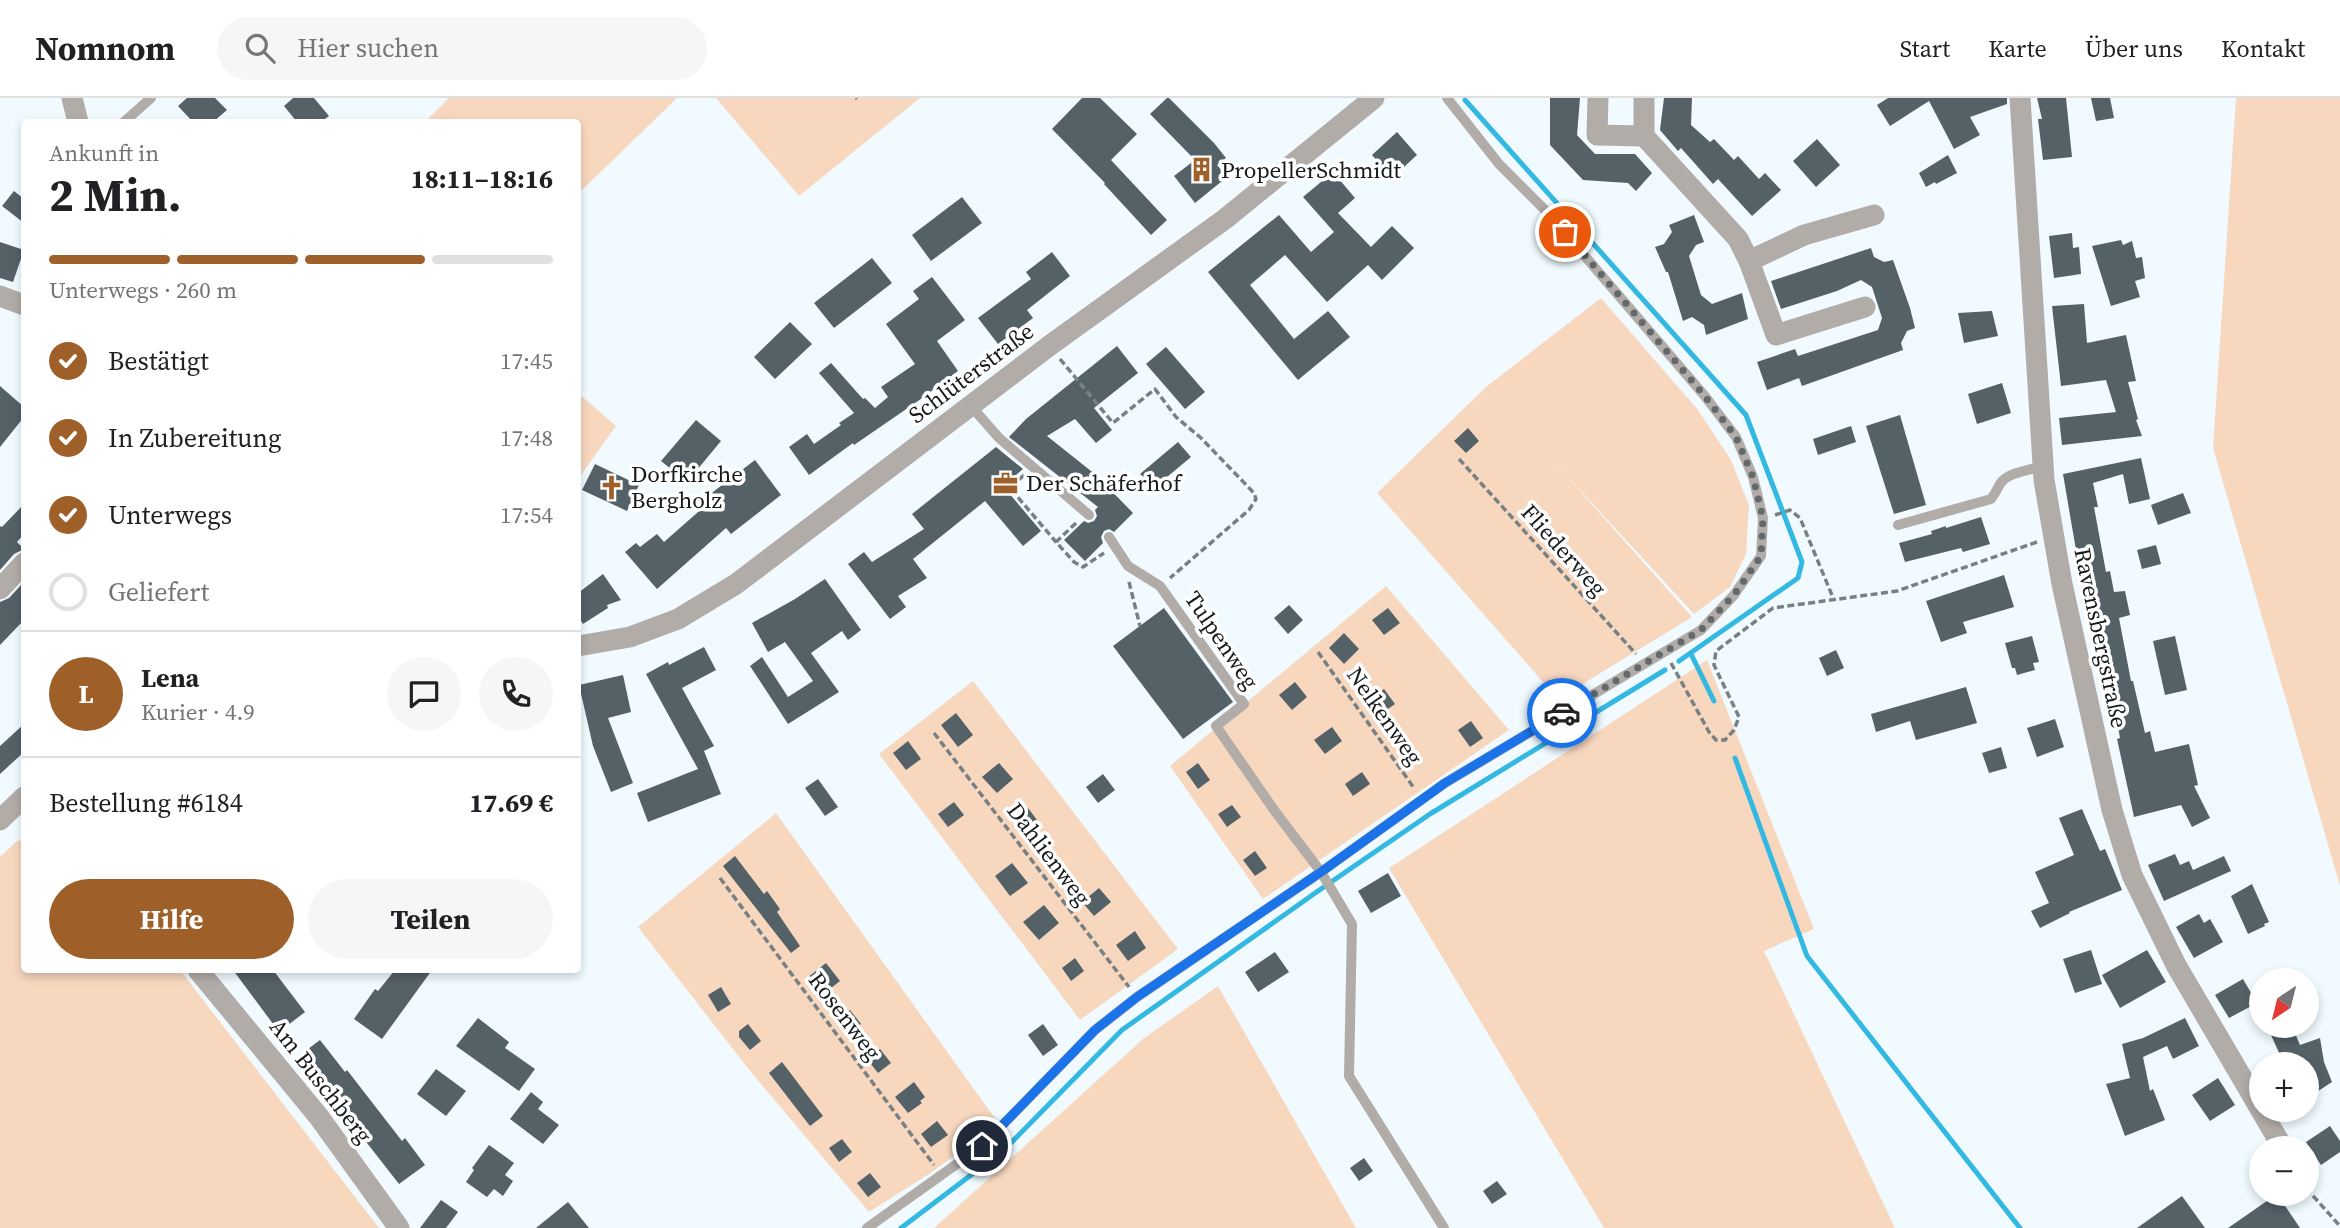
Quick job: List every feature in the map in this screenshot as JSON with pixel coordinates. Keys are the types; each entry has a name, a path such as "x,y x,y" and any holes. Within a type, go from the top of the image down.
{"street":[{"path":"72,98 77,119"},
{"name":"Schlüterstraße","path":"581,646 629,638 678,619 736,584 1049,346 1225,219 1374,98"},
{"path":"1598,98 1597,135 1644,136"},
{"path":"1644,98 1644,136 1738,239 1749,261 1776,335 1865,307"},
{"name":"Ravensbergstraße","path":"2020,98 2043,467 2052,537 2112,810 2132,875 2176,965 2276,1136"},
{"path":"1749,261 1804,235 1874,215"},
{"path":"0,296 21,304"},
{"path":"0,589 21,567"},
{"path":"0,820 21,800"},
{"name":"Am Buschberg","path":"200,973 319,1117 399,1228"}],"lane":[{"path":"127,119 151,98"},
{"path":"867,1228 982,1146 1095,1030 1137,997 1321,872 1445,783 1701,630 1734,595 1761,556 1763,518 1753,477 1736,437 1704,395 1547,212 1499,164 1447,98"},
{"path":"971,406 999,438 1088,514"},
{"path":"1898,525 1991,499 2001,482 2011,476 2043,467"},
{"name":"Tulpenweg","path":"1111,541 1128,566 1160,586 1244,704 1216,726 1321,872"},
{"path":"1321,872 1352,924 1349,1076 1444,1228"}],"path":[{"path":"1074,375 1113,423 1155,389 1176,417 1201,438 1254,493 1256,499 1249,510 1160,586"},
{"name":"Fliederweg","path":"1459,459 1644,664"},
{"path":"1010,488 1033,467"},
{"path":"1006,483 1074,562 1083,567 1090,564 1111,541"},
{"path":"1780,514 1790,510 1800,519 1834,600"},
{"path":"1056,542 1088,514"},
{"path":"1664,652 1709,732 1716,740 1725,740 1734,730 1739,717 1714,665 1716,651 1773,608 1897,591 2052,537"},
{"path":"1128,566 1129,587 1140,626"},
{"name":"Nelkenweg","path":"1318,652 1422,799"},
{"name":"Dahlienweg","path":"934,733 1137,997"},
{"name":"Rosenweg","path":"720,878 942,1176"},
{"path":"2319,1203 2340,1226"}],"shaded area":[{"path":"449,98 677,98 581,191 581,119 428,119"},
{"path":"716,98 920,98 799,196"},
{"path":"2236,98 2340,98 2340,886 2213,448"},
{"path":"1601,298 1698,410 1731,460 1749,505 1746,554 1730,587 1694,614 1556,464 1692,617 1558,699 1377,493 1486,387"},
{"path":"581,396 616,426 581,475"},
{"path":"1386,586 1509,730 1263,899 1170,766"},
{"path":"1707,660 1814,929 1764,951 1895,1228 1604,1228 1389,868"},
{"path":"973,681 1178,949 1080,1020 879,754"},
{"path":"776,813 999,1124 929,1174 869,1212 750,1071 638,927"},
{"path":"21,840 21,973 182,973 379,1228 0,1228 0,857"},
{"path":"1218,986 1356,1228 934,1228 1143,1039"}],"building":[{"path":"187,98 215,98 227,110 216,119 190,119 178,106"},
{"path":"293,98 314,98 329,116 325,119 295,119 284,106"},
{"path":"1082,98 1100,98 1137,134 1111,160 1167,220 1151,235 1052,129"},
{"path":"1167,98 1226,158 1217,165 1227,177 1195,203 1174,176 1195,160 1150,114"},
{"path":"1550,98 1580,98 1577,135 1595,154 1635,154 1652,173 1636,191 1628,183 1583,180 1550,145"},
{"path":"1664,98 1692,98 1691,125 1710,142 1714,139 1734,160 1738,156 1759,179 1765,173 1781,190 1752,216 1718,179 1713,184 1681,148 1678,151 1660,130"},
{"path":"1888,98 2007,98 2007,104 1970,117 1980,135 1954,149 1929,101 1890,126 1877,105"},
{"path":"2037,98 2066,98 2072,157 2043,160 2038,119 2042,119"},
{"path":"2091,98 2110,98 2114,118 2096,121"},
{"path":"1397,132 1417,155 1392,178 1372,155"},
{"path":"1817,139 1840,165 1816,187 1793,161"},
{"path":"1948,155 1957,173 1926,187 1919,173"},
{"path":"1333,172 1355,198 1338,213 1371,247 1392,226 1414,248 1382,280 1368,265 1327,302 1285,255 1250,285 1294,339 1328,311 1350,337 1298,380 1208,272 1279,215 1311,252 1334,232 1303,197"},
{"path":"14,191 21,197 21,221 2,206"},
{"path":"962,197 982,223 931,261 912,235"},
{"path":"1694,215 1704,242 1696,245 1689,256 1701,295 1712,304 1742,293 1748,319 1706,335 1704,325 1692,317 1683,321 1668,272 1655,247 1664,244 1672,232 1669,225"},
{"path":"2072,233 2073,248 2079,247 2081,274 2054,278 2049,236"},
{"path":"2121,240 2123,245 2132,241 2136,258 2142,257 2145,278 2135,281 2140,297 2111,306 2092,246"},
{"path":"0,242 21,249 21,259 13,282 0,278"},
{"path":"1871,248 1874,257 1884,262 1893,260 1910,308 1915,328 1907,331 1901,343 1903,350 1802,386 1799,378 1767,390 1757,362 1795,349 1798,356 1878,330 1882,318 1872,287 1861,280 1837,291 1781,309 1771,281"},
{"path":"1052,252 1070,276 1027,310 1033,318 998,344 978,318 1031,279 1026,272"},
{"path":"872,258 892,283 834,328 814,303"},
{"path":"932,277 965,320 937,341 958,371 809,475 789,447 807,434 814,444 854,413 819,373 831,363 863,399 875,408 888,397 881,387 915,364 886,324 919,299 913,291"},
{"path":"2084,304 2087,343 2126,335 2136,381 2128,382 2142,436 2062,445 2059,418 2116,412 2106,380 2061,386 2052,306"},
{"path":"1992,311 1998,336 1964,343 1958,313"},
{"path":"790,322 812,344 775,379 754,357"},
{"path":"1117,346 1138,373 1094,408 1112,430 1096,443 1075,419 1047,436 1096,475 1133,513 1114,532 1109,529 1104,531 1101,537 1103,543 1085,561 1064,540 1084,521 1094,521 1098,507 1009,437 1026,419"},
{"path":"1166,347 1205,392 1185,409 1146,364"},
{"path":"2002,383 2011,413 1977,424 1968,394"},
{"path":"0,386 21,404 21,421 0,447"},
{"path":"1900,415 1926,505 1894,514 1866,426"},
{"path":"696,420 721,441 687,482 661,461"},
{"path":"1851,426 1856,442 1818,455 1813,439"},
{"path":"1468,428 1479,441 1466,453 1454,441"},
{"path":"1178,442 1191,457 1155,487 1140,474"},
{"path":"996,447 1023,469 1003,486 1041,531 1023,546 985,501 913,559 927,578 898,596 906,607 890,619 848,564 864,552 872,562 924,529 912,514"},
{"path":"2141,458 2150,499 2129,504 2123,474 2093,483 2098,507 2094,507 2106,572 2110,571 2114,592 2125,591 2130,615 2119,618 2131,681 2145,733 2150,731 2155,752 2189,744 2198,785 2194,786 2210,818 2192,827 2181,805 2134,817 2117,739 2120,738 2095,602 2083,555 2077,556 2063,474"},
{"path":"755,460 781,495 731,534 726,528 657,589 625,552 636,543 640,547 657,534 664,542 706,505 705,498"},
{"name":"Dorfkirche Bergholz","path":"595,464 639,485 627,511 582,490"},
{"path":"2183,493 2191,513 2158,525 2151,505"},
{"path":"21,507 21,537 17,542 21,550 14,554 0,570 0,526"},
{"path":"1981,517 1990,544 1963,552 1961,548 1905,562 1899,543"},
{"path":"2156,545 2161,564 2142,569 2137,550"},
{"path":"603,574 621,600 607,605 608,608 583,624 581,591"},
{"path":"2004,575 2014,607 1963,622 1967,633 1941,642 1926,601"},
{"path":"825,579 861,630 848,640 842,631 811,653 839,692 788,724 750,666 762,657 788,697 813,681 785,642 768,652 752,623"},
{"path":"21,585 21,623 0,645 0,602 9,598"},
{"path":"1289,605 1303,620 1288,634 1274,618"},
{"path":"1164,608 1233,702 1183,739 1113,646"},
{"path":"1388,608 1400,623 1384,635 1372,620"},
{"path":"1344,633 1359,649 1344,664 1329,648"},
{"path":"2032,636 2039,662 2033,663 2035,670 2017,675 2015,668 2012,668 2005,643"},
{"path":"2175,636 2187,690 2165,695 2153,641"},
{"path":"704,647 716,670 682,688 714,746 704,751 721,794 648,822 637,793 698,769 646,674"},
{"path":"1836,650 1844,668 1827,676 1819,658"},
{"path":"623,675 631,712 608,718 633,783 611,792 593,746 581,685"},
{"path":"1295,682 1307,697 1292,710 1279,695"},
{"path":"1966,687 1977,723 1916,740 1910,721 1876,732 1871,714"},
{"path":"1384,689 1395,704 1378,716 1367,701"},
{"path":"956,713 973,735 958,747 941,725"},
{"path":"2055,719 2064,747 2037,757 2027,728"},
{"path":"1471,721 1483,738 1470,747 1458,730"},
{"path":"21,727 21,755 0,774 0,746"},
{"path":"1332,727 1342,741 1325,754 1314,740"},
{"path":"908,741 921,759 906,770 893,753"},
{"path":"2001,747 2007,768 1989,773 1982,753"},
{"path":"999,763 1013,779 997,793 982,777"},
{"path":"1198,763 1210,780 1198,789 1186,772"},
{"path":"1362,772 1370,784 1353,796 1345,784"},
{"path":"1103,774 1115,790 1098,803 1086,787"},
{"path":"818,779 838,807 825,816 805,788"},
{"path":"954,802 964,815 948,827 938,814"},
{"path":"1232,805 1241,817 1227,827 1218,814"},
{"path":"1028,808 1040,824 1027,833 1015,818"},
{"path":"2082,809 2100,851 2105,849 2122,890 2069,912 2040,928 2031,911 2049,903 2035,872 2074,855 2059,818"},
{"path":"1255,851 1267,868 1255,876 1243,860"},
{"path":"2175,854 2180,865 2189,861 2193,870 2224,856 2231,871 2164,901 2148,865"},
{"path":"735,856 764,894 767,891 780,909 777,912 800,946 791,953 723,866"},
{"path":"1012,863 1028,883 1010,896 995,876"},
{"path":"1388,873 1401,896 1371,913 1358,891"},
{"path":"2252,884 2269,922 2248,934 2231,896"},
{"path":"1099,888 1111,902 1094,916 1082,902"},
{"path":"1044,905 1059,923 1039,940 1023,922"},
{"path":"2199,914 2204,923 2210,919 2223,942 2194,958 2176,927"},
{"path":"1135,931 1146,948 1128,961 1116,945"},
{"path":"2091,950 2102,984 2075,993 2063,959"},
{"path":"2147,950 2166,982 2120,1008 2102,975"},
{"path":"1275,952 1289,972 1258,992 1245,972"},
{"path":"1075,958 1084,971 1071,981 1062,968"},
{"path":"826,963 840,981 821,996 807,978"},
{"path":"235,973 275,973 305,1012 279,1032"},
{"path":"393,973 430,973 382,1039 354,1019 375,989 378,991"},
{"path":"2243,979 2249,989 2249,1007 2229,1018 2215,995"},
{"path":"721,987 731,1004 718,1012 708,995"},
{"path":"850,1010 861,1024 849,1034 838,1020"},
{"path":"478,1018 509,1042 505,1048 535,1069 519,1091 456,1046"},
{"path":"2185,1018 2199,1046 2173,1059 2167,1046 2143,1057 2150,1091 2153,1089 2165,1120 2125,1136 2106,1084 2130,1078 2122,1044 2143,1038"},
{"path":"748,1024 761,1041 750,1050 739,1037 739,1031"},
{"path":"1043,1024 1058,1045 1043,1056 1028,1035"},
{"path":"2272,1038 2297,1038 2300,1045 2320,1038 2324,1062 2332,1082 2319,1090 2319,1052 2279,1052"},
{"path":"320,1040 402,1141 405,1138 425,1165 399,1184 296,1058"},
{"path":"880,1049 891,1063 878,1073 867,1059"},
{"path":"782,1062 823,1116 810,1126 769,1073"},
{"path":"436,1069 466,1091 446,1116 417,1094"},
{"path":"2218,1078 2235,1105 2210,1121 2192,1095"},
{"path":"914,1082 925,1097 920,1101 922,1103 908,1113 895,1097"},
{"path":"531,1092 543,1102 538,1109 559,1125 543,1144 510,1119"},
{"path":"937,1121 948,1135 931,1147 921,1134"},
{"path":"2330,1126 2340,1141 2340,1152 2321,1165 2319,1136 2315,1136"},
{"path":"842,1139 852,1152 839,1162 829,1148"},
{"path":"489,1145 514,1163 505,1175 513,1181 503,1196 494,1189 487,1197 466,1182 474,1170 472,1168"},
{"path":"1364,1158 1373,1171 1359,1181 1350,1168"},
{"path":"870,1173 881,1187 868,1197 857,1183"},
{"path":"1497,1181 1507,1194 1492,1204 1483,1191"},
{"path":"2182,1196 2205,1228 2137,1228"},
{"path":"441,1200 458,1212 446,1228 420,1228"},
{"path":"568,1202 589,1228 536,1228"},
{"path":"2260,1206 2285,1206 2300,1228 2228,1228"}],"waterway":[{"path":"1465,100 1746,415 1802,562 1798,578 1679,661"},
{"path":"1691,654 1714,701"},
{"path":"901,1228 1004,1150 1122,1030 1430,814 1665,670"},
{"path":"1735,758 1807,956 2020,1228"}],"way so far":[{"path":"1562,713 1701,630 1734,595 1761,556 1763,518 1753,477 1736,437 1704,395 1565,232"}],"place":[{"name":"PropellerSchmidt","path":"1201,170"},
{"name":"Der Schäferhof","path":"1006,483"},
{"name":"Dorfkirche Bergholz","path":"611,487"}],"route":[{"path":"982,1146 1095,1030 1137,997 1321,872 1445,783 1562,713"}]}
